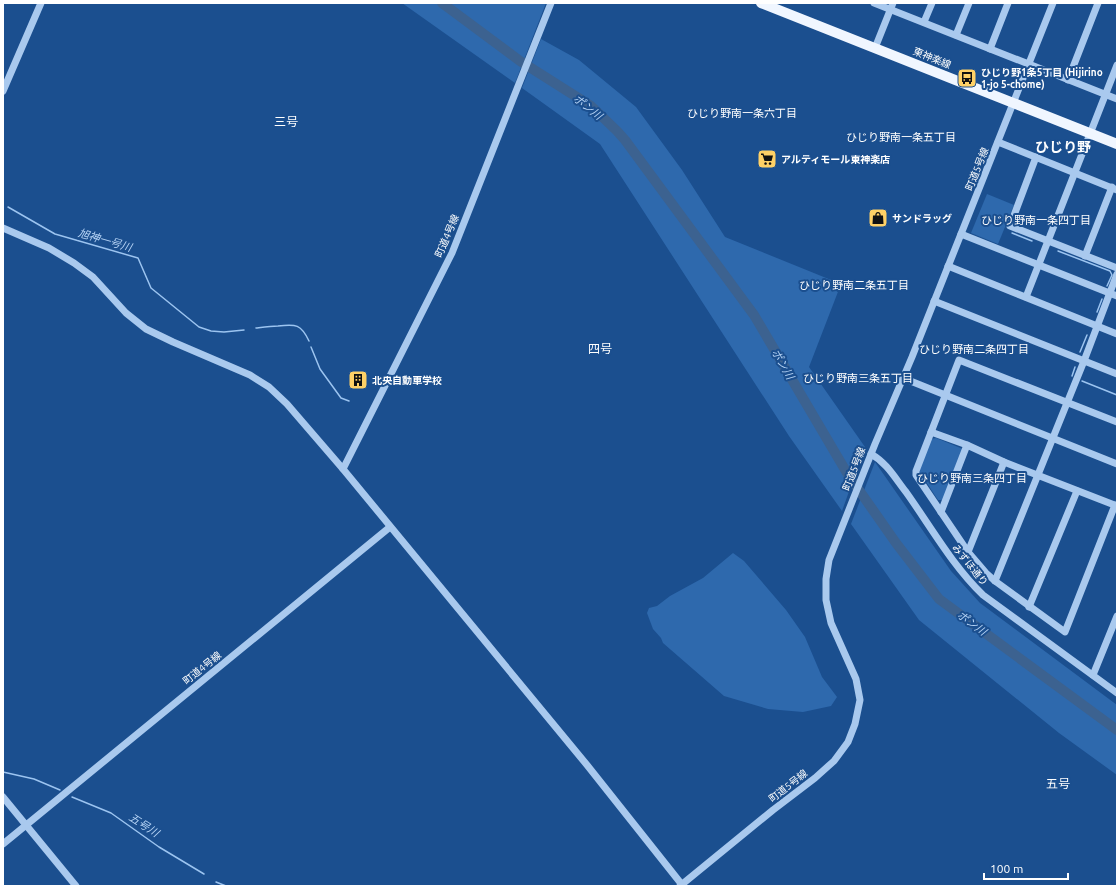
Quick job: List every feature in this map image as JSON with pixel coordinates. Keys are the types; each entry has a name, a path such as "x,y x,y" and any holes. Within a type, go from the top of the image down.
{"main road":[{"name":"東神楽線","path":"765,4 1013,104 1117,144"}],"street":[{"path":"3,91 41,3"},
{"name":"町道4号線","path":"343,469 452,253 552,3"},
{"path":"874,3 892,6 924,22 1117,99"},
{"path":"924,22 932,3"},
{"path":"956,35 969,3"},
{"path":"990,49 1008,3"},
{"name":"町道5号線","path":"682,886 815,778 834,761 848,742 855,724 860,700 856,679 831,623 826,600 826,578 829,560 1053,3"},
{"path":"1068,80 1098,3"},
{"path":"875,48 892,6"},
{"path":"1026,297 1117,65"},
{"path":"998,142 1114,189 1085,256"},
{"path":"1036,157 1010,226 1117,268"},
{"path":"3,228 49,248 74,263 92,277 126,313 146,328 174,342 250,375 269,388 287,404 343,469 587,765 682,886"},
{"path":"961,234 1117,296"},
{"path":"948,266 1117,334"},
{"path":"995,582 1084,361 1117,274"},
{"path":"934,301 1117,374"},
{"path":"931,432 1116,506 1065,632 995,582 986,573 968,552 916,475 916,471 945,395 959,360 1117,422"},
{"path":"903,378 1117,464"},
{"path":"941,512 967,446"},
{"name":"みずほ通り","path":"871,454 883,462 968,581 983,595 1117,693"},
{"path":"968,552 1004,462"},
{"path":"1030,607 1077,491"},
{"name":"町道4号線","path":"3,844 390,527"},
{"path":"1093,675 1117,616"},
{"path":"3,797 76,886"}],"shaded area":[{"path":"402,3 546,3 515,83"},
{"path":"541,39 579,60 636,107 682,170 725,237 841,284 809,367 865,447 842,511 789,436 600,144 522,88"},
{"path":"987,194 1014,205 998,244 971,233"},
{"path":"936,438 963,449 943,500 938,500 919,471 931,439"},
{"path":"875,462 951,571 980,603 1117,705 1117,775 1059,733 919,620 851,524"},
{"path":"733,553 744,561 786,610 805,637 822,677 837,697 831,706 803,712 768,709 724,696 663,643 661,638 653,629 647,613 649,608 657,606 670,596 703,578"}],"waterway":[{"name":"ポン川","path":"442,3 520,61 591,106 625,140 754,315 847,473 896,543 939,599 1117,730"},
{"name":"旭神一号川","path":"8,207 55,234 138,258 151,288 199,327 211,331 224,332 244,330"},
{"path":"1012,233 1032,241"},
{"path":"1058,251 1110,271 1112,275 1107,286"},
{"path":"1097,312 1102,299"},
{"name":"旭神一号川","path":"256,328 294,325 303,331 309,341"},
{"path":"1080,352 1087,335"},
{"name":"旭神一号川","path":"311,347 320,369 341,398 349,401"},
{"path":"1072,376 1075,367"},
{"path":"1082,381 1117,395"},
{"name":"五号川","path":"3,772 34,779 60,790"},
{"name":"五号川","path":"72,797 111,813 159,847 204,874"},
{"name":"五号川","path":"216,882 226,886"}],"place":[{"name":"ひじり野1条5丁目 (Hijirino 1-jo 5-chome)","path":"967,78"},
{"name":"アルティモール東神楽店","path":"767,159"},
{"name":"サンドラッグ","path":"878,218"},
{"name":"北央自動車学校","path":"358,380"}],"district":[{"name":"ひじり野南一条六丁目","path":"742,113"},
{"name":"三号","path":"286,121"},
{"name":"ひじり野南一条五丁目","path":"901,137"},
{"name":"ひじり野","path":"1063,147"},
{"name":"ひじり野南一条四丁目","path":"1036,220"},
{"name":"ひじり野南二条五丁目","path":"854,285"},
{"name":"四号","path":"600,348"},
{"name":"ひじり野南二条四丁目","path":"974,349"},
{"name":"ひじり野南三条五丁目","path":"858,378"},
{"name":"ひじり野南三条四丁目","path":"972,478"},
{"name":"五号","path":"1058,783"}]}
